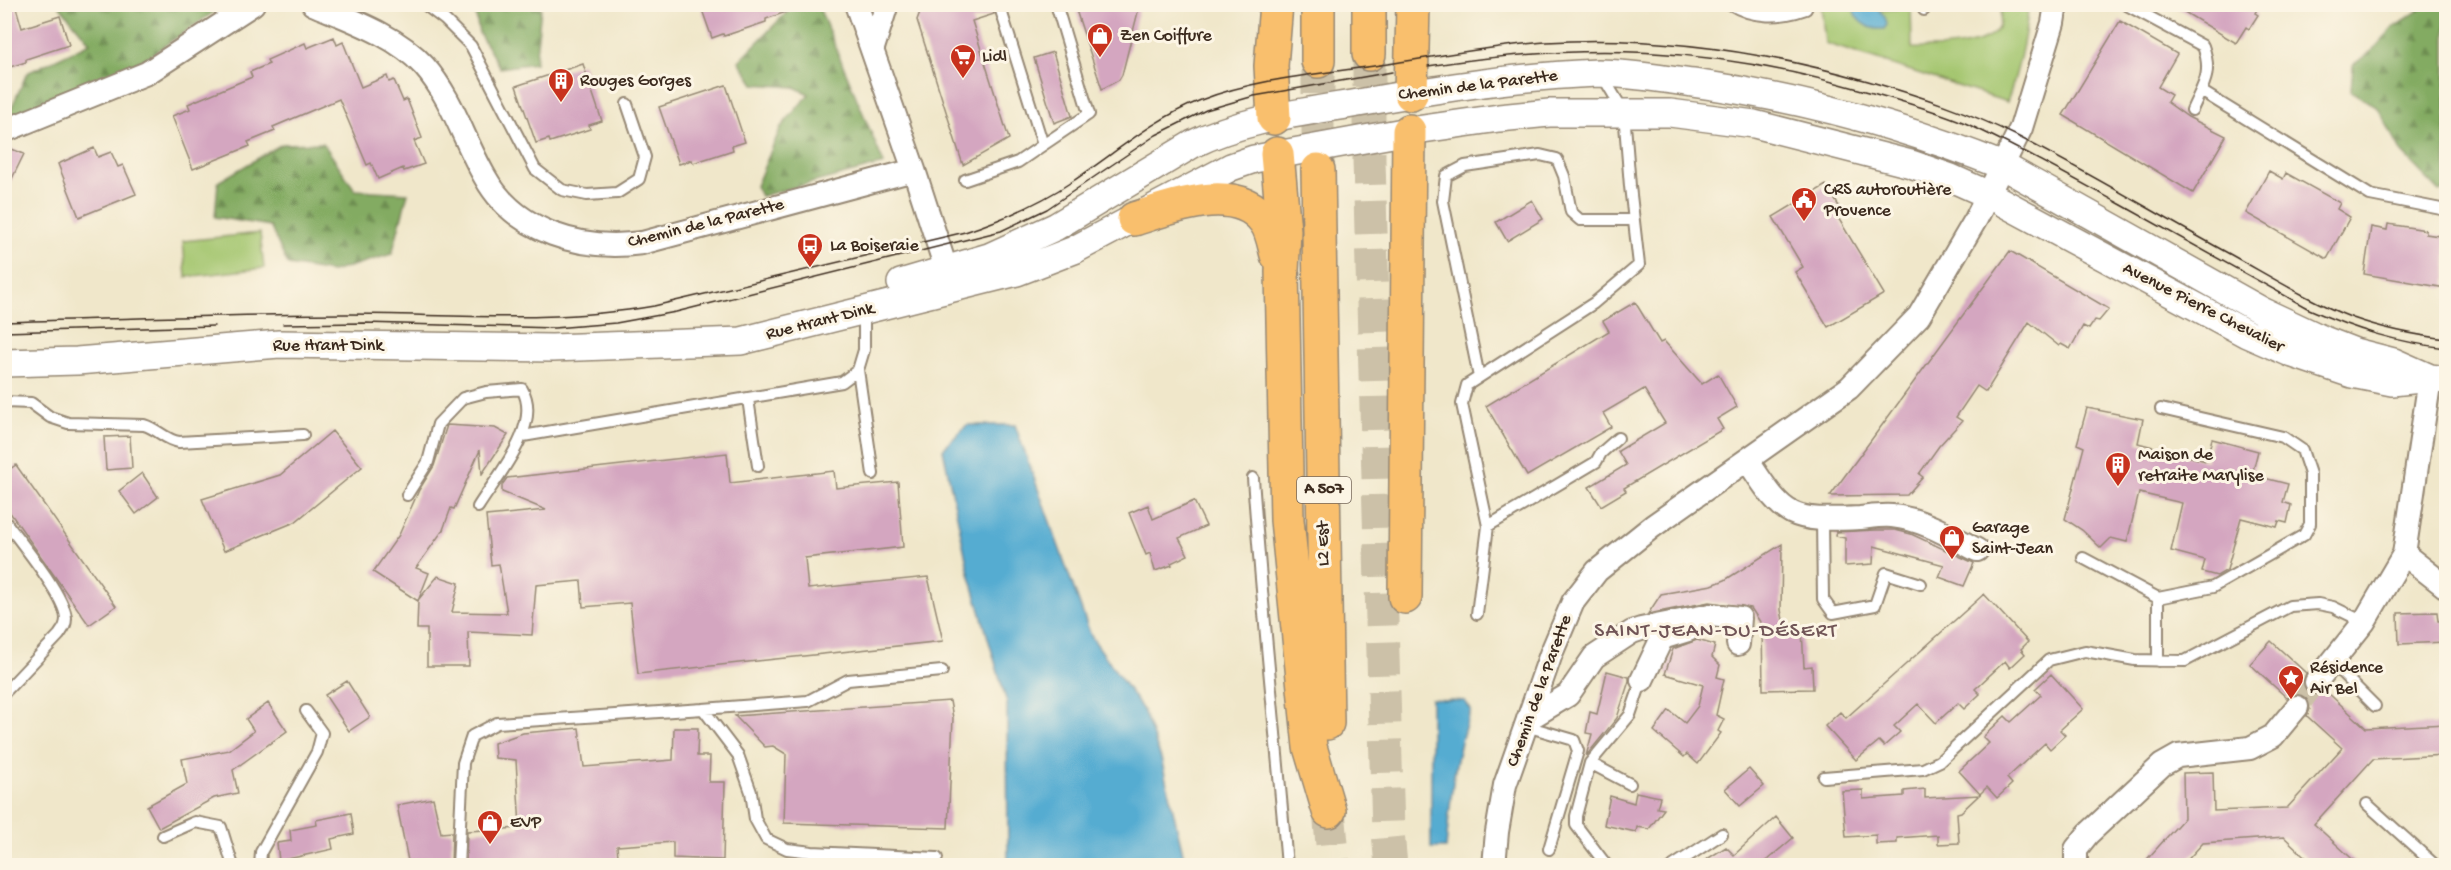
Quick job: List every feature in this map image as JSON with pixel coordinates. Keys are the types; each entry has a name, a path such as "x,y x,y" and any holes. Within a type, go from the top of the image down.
{"highway":[{"path":"1274,118 1271,66 1276,4"},
{"path":"1318,4 1318,61"},
{"path":"1369,4 1369,54"},
{"path":"1411,94 1413,4"},
{"path":"1405,597 1409,131"},
{"path":"1277,154 1284,231 1282,272"},
{"name":"L2 Est","path":"1282,272 1287,520 1310,747 1329,811 1318,170"},
{"path":"1134,219 1189,202 1233,201 1253,210 1265,221 1282,272"}],"street":[{"path":"4,131 147,73 253,4"},
{"name":"Chemin de la Parette","path":"313,4 381,34 422,63 452,105 484,176 495,192 520,216 538,228 578,243 599,246 642,243 914,170"},
{"path":"856,4 873,48 950,281"},
{"path":"873,48 887,4"},
{"path":"2004,166 2026,112 2053,23 2056,4"},
{"name":"Chemin de la Parette","path":"950,281 988,257 1055,227 1216,132 1274,118 1509,79 1601,73 1754,91 1910,130 2004,166 1919,316 1849,388 1653,526 1597,571 1573,602 1505,785 1494,866"},
{"path":"1409,131 1411,94"},
{"name":"Chemin de la Parette","path":"950,281 1017,272 1074,250 1231,167 1254,159 1409,131 1499,118 1576,112 1670,113 1754,124 1911,164 1989,195"},
{"path":"1274,118 1277,154"},
{"name":"Avenue Pierre Chevalier","path":"2004,166 2262,311 2355,352 2394,362 2438,379"},
{"name":"Avenue Pierre Chevalier","path":"1989,195 2247,334 2293,354 2352,374 2391,382 2438,379"},
{"name":"Rue Hrant Dink","path":"4,363 77,361 279,344 552,348 741,341 864,310 950,281"},
{"name":"Rue Hrant Dink","path":"651,345 950,281"},
{"path":"2316,682 2364,622 2404,554 2438,379"},
{"path":"1748,461 1770,495 1797,516 1822,519 1892,516 1929,525 1977,550"},
{"path":"2404,554 2446,587"},
{"path":"1527,723 1568,695 1594,657 1632,632 1711,615 1740,618 1738,644"},
{"path":"1642,680 1662,638 1698,627 1711,615"},
{"path":"2076,866 2076,849 2088,834 2162,765 2178,756 2250,748 2274,736 2297,707"}],"lane":[{"path":"424,4 445,20 471,46 535,169 562,190 587,195 617,193 639,179 645,157 627,104"},
{"path":"999,4 1043,145"},
{"path":"965,180 1018,162 1089,114 1056,4"},
{"path":"1730,4 1752,13 1775,16 1790,15 1806,9 1808,4"},
{"path":"2129,6 2203,46 2208,61 2208,74 2192,110"},
{"path":"1477,614 1488,526 1462,404 1467,385 1594,303 1639,265 1624,112 1601,73"},
{"path":"2201,91 2370,195 2446,210"},
{"path":"1479,377 1443,201 1446,176 1465,166 1540,155 1557,159 1564,176 1571,212 1580,220 1633,220"},
{"path":"864,310 864,350 858,370 873,474"},
{"path":"523,436 842,382 858,370"},
{"path":"407,495 428,462 438,424 463,398 486,392 522,389 526,395 528,422 523,436 478,507"},
{"path":"748,399 758,465"},
{"path":"4,402 31,403 50,417 68,423 154,427 170,441 179,442 303,435"},
{"path":"2082,558 2158,598 2213,587 2304,535 2310,524 2310,474 2302,450 2283,437 2161,409"},
{"path":"1488,526 1596,462 1601,453 1618,438"},
{"path":"1253,478 1263,619 1278,752 1287,866"},
{"path":"1822,519 1823,599 1833,613 1875,605 1886,573 1921,584"},
{"path":"4,520 59,598 66,619 59,635 4,693"},
{"path":"2158,598 2158,661"},
{"path":"1824,777 1923,769 1940,761 2049,660 2085,651 2158,661 2185,661 2290,606 2318,604 2333,607 2364,622"},
{"path":"2332,663 2375,706"},
{"path":"458,866 463,763 471,736 497,723 808,701 848,680 942,671"},
{"path":"1607,866 1576,825 1576,816 1590,763 1630,715 1642,680"},
{"path":"703,709 738,755 751,792 755,819 766,839 787,849 812,852 937,858"},
{"path":"260,866 261,852 316,752 322,733 306,711"},
{"path":"1527,723 1574,740 1578,751 1549,849"},
{"path":"1590,763 1630,784"},
{"path":"2367,804 2436,866"},
{"path":"163,836 195,822 221,827 233,866"},
{"path":"1673,866 1722,834"}],"green space":[{"path":"2427,4 2446,5 2446,190 2440,192 2402,153 2378,108 2351,91 2353,65 2373,50 2392,29"},
{"path":"59,5 224,5 145,59 6,120 27,73 90,43"},
{"path":"474,5 539,5 541,8 535,63 500,68 479,33"},
{"path":"785,5 818,5 884,164 761,196 756,186 781,127 809,94 794,87 754,84 739,61 787,12"},
{"path":"1821,5 1875,5 1882,10 1899,9 1899,5 1911,5 1912,48 1921,48 1959,46 1984,40 1993,35 1998,28 2002,5 2029,5 2021,54 2007,102 1825,43"},
{"path":"323,143 355,190 408,193 392,254 332,272 288,265 270,226 215,217 218,182 282,144"},
{"path":"260,233 264,268 186,277 183,241"}],"water":[{"path":"1861,4 1874,7 1884,16 1887,25 1884,29 1862,23 1854,11"},
{"path":"967,425 1015,425 1091,636 1143,710 1161,758 1184,858 1181,865 1008,865 1007,703 969,573 943,449"},
{"path":"1431,699 1465,701 1471,710 1460,744 1451,796 1446,848 1431,848"}],"building":[{"path":"4,4 15,4 22,28 60,16 69,45 4,69"},
{"path":"700,4 799,4 800,7 766,19 766,22 712,38"},
{"name":"Lidl","path":"923,4 992,4 994,14 972,21 1009,139 963,165 917,20"},
{"path":"1074,4 1140,4 1122,75 1119,80 1102,89"},
{"path":"2171,4 2260,4 2255,13 2258,15 2249,29 2246,27 2236,43"},
{"path":"2120,21 2177,54 2158,87 2171,95 2167,102 2188,117 2226,136 2193,193 2063,115"},
{"path":"334,37 337,45 343,42 361,87 387,76 389,82 394,80 403,101 407,99 422,138 414,141 424,164 404,171 403,168 378,179 371,163 367,165 339,99 273,127 275,131 248,142 250,146 193,169 172,116 190,109 188,104 252,77 250,72 269,64 267,60 305,43 307,48"},
{"path":"1053,52 1072,116 1054,123 1034,58"},
{"name":"Rouges Gorges","path":"583,64 602,121 589,125 590,129 550,142 549,139 536,143 516,86"},
{"path":"726,85 745,142 732,146 733,150 693,163 692,160 679,164 659,107"},
{"path":"4,146 24,154 4,195"},
{"path":"94,148 98,157 111,152 118,167 123,165 136,194 79,217 58,164"},
{"path":"2269,171 2283,179 2286,173 2340,203 2337,209 2350,217 2327,259 2246,213"},
{"path":"1826,185 1840,208 1834,211 1884,294 1828,327 1795,272 1803,267 1773,217"},
{"path":"1532,200 1543,219 1507,241 1496,222"},
{"path":"2388,224 2426,230 2426,234 2446,237 2446,288 2364,274 2371,227 2387,230"},
{"path":"2010,251 2109,309 2099,321 2095,320 2089,329 2083,326 2070,349 2061,344 2059,346 2029,322 1986,392 1977,386 1956,417 1962,421 1939,446 1919,474 1923,477 1907,495 1830,496"},
{"path":"1635,302 1660,343 1664,341 1702,384 1718,374 1737,407 1717,419 1723,429 1624,488 1626,491 1601,506 1589,487 1626,465 1618,451 1665,423 1644,389 1603,413 1611,427 1527,476 1486,406 1609,331 1603,321"},
{"name":"Maison de retraite Marylise","path":"2087,408 2143,419 2138,443 2206,461 2212,439 2258,451 2252,475 2288,484 2283,502 2291,505 2287,523 2279,521 2277,527 2241,518 2227,570 2217,576 2202,572 2205,560 2171,551 2182,503 2139,493 2127,542 2111,538 2101,548 2082,530 2065,519 2084,447 2077,444"},
{"path":"447,425 495,428 508,435 482,474 480,450 454,509 451,508 443,530 416,568 429,573 418,601 373,572 399,535 419,490 434,466"},
{"path":"332,431 362,467 295,522 224,551 202,499 280,475"},
{"path":"130,436 132,468 106,470 104,437"},
{"path":"727,453 730,483 834,471 836,488 898,482 903,547 805,558 808,589 928,577 943,641 638,674 630,603 583,607 581,581 536,585 532,635 468,632 469,666 427,666 427,629 417,629 418,600 438,576 459,583 452,612 507,613 499,564 491,565 486,516 546,510 502,492 502,485 507,478"},
{"path":"16,465 116,606 89,625 4,504 4,473"},
{"path":"142,473 158,497 136,514 119,491"},
{"path":"1194,501 1206,526 1179,538 1188,555 1171,563 1172,565 1155,571 1150,553 1146,555 1129,513 1148,505 1153,519"},
{"name":"Garage Saint-Jean","path":"1895,530 1911,534 1974,563 1964,586 1939,577 1944,565 1874,546 1873,564 1845,566 1845,538 1835,536 1836,532"},
{"path":"1782,544 1781,610 1785,630 1802,629 1804,667 1812,666 1813,689 1763,690 1762,625 1751,608 1709,602 1648,614 1661,594 1712,585 1725,580"},
{"path":"1984,594 2028,642 2021,649 2025,654 2010,668 2005,661 1975,689 1980,694 1964,709 1958,703 1936,723 1918,704 1894,726 1900,732 1884,746 1879,741 1856,760 1825,726 1840,712 1846,718"},
{"path":"2437,612 2438,621 2446,621 2446,642 2399,644 2398,613"},
{"path":"1697,640 1715,645 1712,657 1720,665 1717,677 1724,679 1716,715 1724,719 1718,731 1721,733 1698,764 1687,754 1684,757 1654,731 1669,710 1685,723 1698,706 1703,685 1665,674 1673,649"},
{"path":"2271,641 2306,673 2303,681 2307,692 2315,695 2326,691 2366,728 2446,724 2445,755 2373,759 2314,824 2360,866 2315,866 2284,837 2203,843 2182,866 2141,866 2184,818 2183,773 2213,772 2214,811 2287,808 2342,748 2307,716 2310,709 2306,697 2299,694 2287,698 2250,664"},
{"path":"1607,671 1629,677 1629,681 1617,718 1586,756 1592,734 1586,733 1590,712 1597,714"},
{"path":"2051,674 2083,709 2060,730 2065,735 2050,749 2045,743 2007,778 2012,784 1997,798 1987,787 1980,794 1959,771 1989,743 1983,737 2005,716 2011,722 2041,695 2035,689"},
{"path":"347,681 370,717 349,731 325,695"},
{"path":"950,701 953,718 948,828 784,823 786,754 773,746 765,747 735,716"},
{"path":"268,703 287,731 233,770 238,793 214,798 159,828 147,806 187,784 182,759 229,750 254,731 246,719"},
{"path":"579,728 584,767 673,760 674,728 698,728 697,756 710,756 709,782 725,782 723,860 673,858 673,842 617,846 619,866 466,866 467,831 520,828 516,760 495,758 494,743 523,733"},
{"path":"1749,769 1764,786 1740,806 1725,789"},
{"path":"1925,789 1925,798 1979,795 1957,813 1959,843 1938,844 1938,835 1897,838 1897,843 1876,844 1876,835 1846,837 1842,791 1863,790 1863,799 1904,796 1904,791"},
{"path":"1636,792 1660,797 1657,808 1664,809 1649,829 1637,827 1636,832 1604,825 1610,796 1634,803"},
{"path":"433,798 441,833 452,832 451,866 409,866 397,805"},
{"path":"351,813 354,834 331,839 333,849 279,861 277,843 291,841 290,830 317,825 316,820"},
{"path":"1776,817 1793,838 1760,866 1696,866 1726,847 1734,855"}],"tunnel":[{"path":"1369,54 1369,160 1388,832 1391,866"},
{"path":"1318,61 1318,170"},
{"path":"2297,707 2316,682"},
{"path":"1329,811 1334,866"}],"tram line":[{"path":"4,322 303,314 500,317 577,315 654,306 965,232 994,222 1060,189 1167,117 1201,100 1222,93 1289,78 1483,49 1587,40 1668,43 1788,61 1828,70 1944,105 1999,127 2044,150 2320,304 2376,325 2446,339"},
{"path":"1428,66 1540,53 1646,52 1752,64 1862,90 1940,113 1985,132 2063,172 2309,309 2376,334 2446,348"},
{"path":"283,324 364,323 554,328 616,323 676,312 1001,231 1047,209 1156,135 1206,110 1254,96 1392,72"},
{"path":"4,332 214,326"}],"place":[{"name":"Zen Coiffure","path":"1100,59"},
{"name":"Lidl","path":"963,80"},
{"name":"Rouges Gorges","path":"561,104"},
{"name":"CRS autoroutière Provence","path":"1804,223"},
{"name":"La Boiseraie","path":"810,269"},
{"name":"Maison de retraite Marylise","path":"2118,488"},
{"name":"Garage Saint-Jean","path":"1952,561"},
{"name":"Résidence Air Bel","path":"2291,701"},
{"name":"EVP","path":"490,846"}],"district":[{"name":"SAINT-JEAN-DU-DÉSERT","path":"1716,632"}]}
